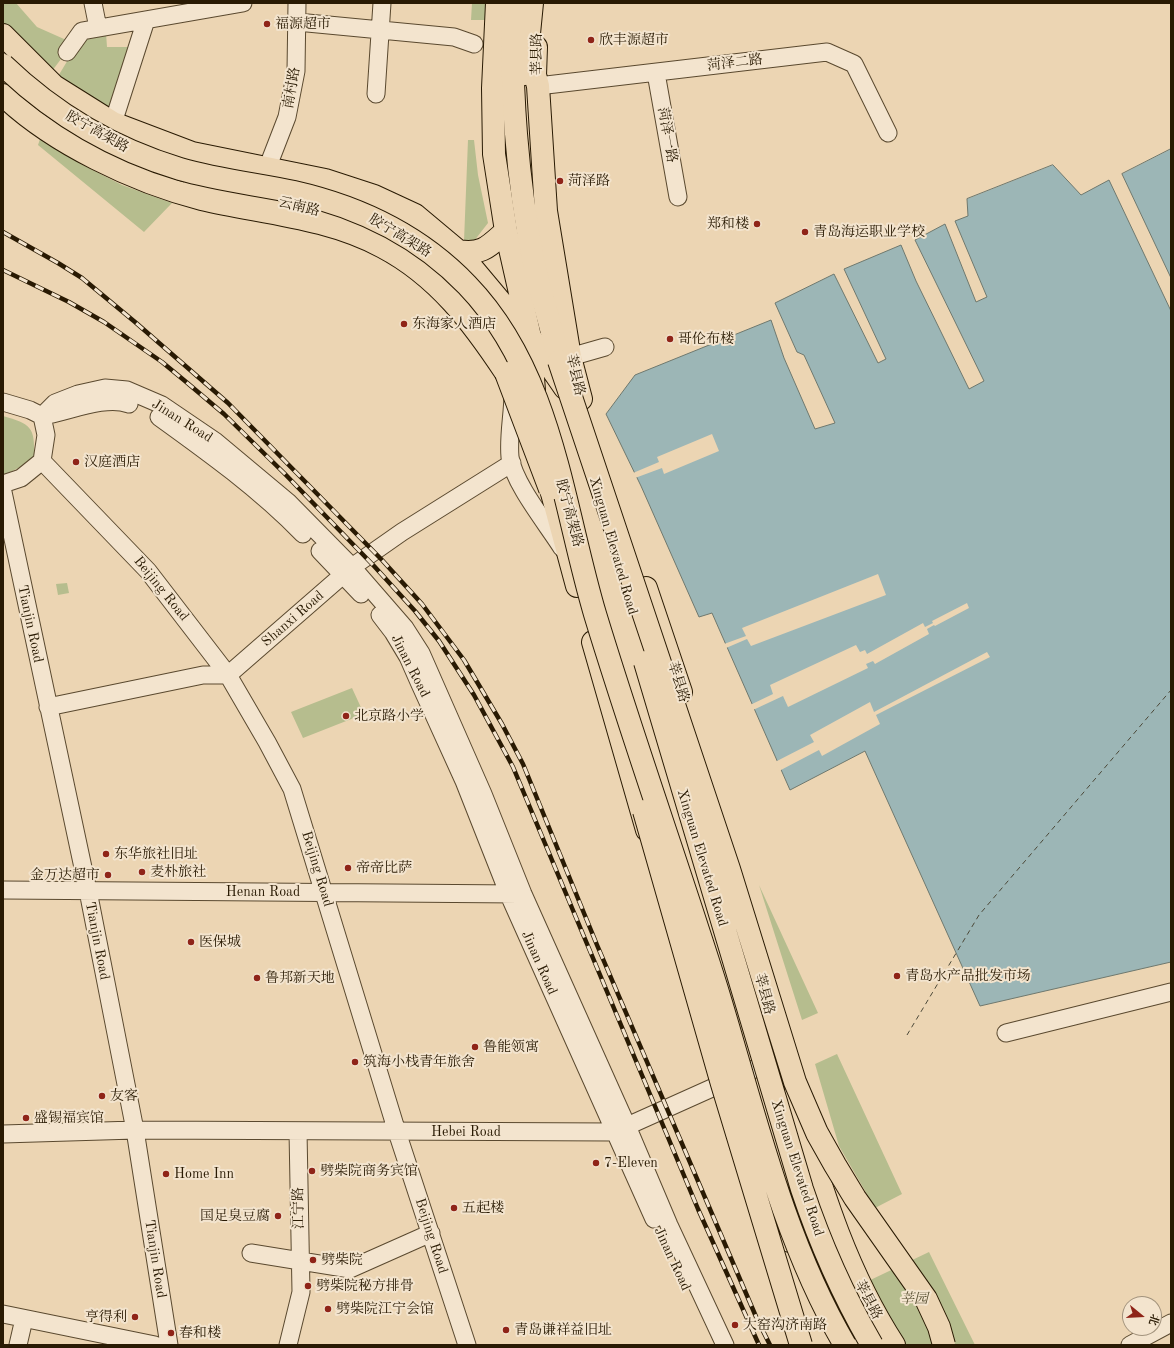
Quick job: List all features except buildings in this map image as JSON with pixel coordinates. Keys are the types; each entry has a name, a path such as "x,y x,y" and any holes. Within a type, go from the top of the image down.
{"main road":[{"path":"497,3 493,88 494,154 506,231 530,337 539,446 570,561 720,1085 772,1237 813,1329 823,1345"},
{"path":"513,3 512,41 520,166 525,212 534,264 729,869 795,1082 817,1133 843,1178 926,1299 939,1327 944,1345"},
{"path":"525,212 521,166 521,123 532,3"},
{"name":"莘县路","path":"538,3 534,75 538,86 546,210 565,359 666,646 708,782 781,1057 826,1206 859,1284 894,1345"},
{"path":"3,35 54,86 114,123 192,153 325,180 374,196 415,215 458,251 530,337 585,418"},
{"name":"胶宁高架路","path":"3,65 25,85 58,111 120,146 181,169 203,175 295,192 355,210 375,219 417,243 452,271 468,286 497,322 520,360 530,383 550,442 595,613"},
{"name":"云南路","path":"3,74 39,105 74,131 115,153 168,176 203,186 308,208 340,218 381,235 419,257 459,291 488,329 510,365 536,415"},
{"path":"3,95 45,128 84,153 168,189 202,198 331,226 383,246 406,261 452,300 471,321 506,373 595,613 627,752 722,1084 801,1345"},
{"path":"458,251 470,253 486,250 506,231"},
{"name":"Xinguan Elevated Road","path":"565,359 684,795 788,1146 811,1215 825,1250 842,1290 872,1345"},
{"name":"Xinguan Elevated Road","path":"595,613 715,984 789,1223 820,1297 845,1345"}],"street":[{"path":"93,3 98,28"},
{"path":"67,52 82,31 242,3"},
{"name":"南村路","path":"257,197 287,117 296,71 298,3"},
{"path":"376,94 382,3"},
{"path":"114,123 146,20"},
{"path":"297,22 454,37 474,44"},
{"name":"菏泽二路","path":"538,86 827,52 854,64 888,133"},
{"name":"菏泽一路","path":"656,73 678,196"},
{"path":"565,359 605,347"},
{"path":"510,365 513,394 510,422 512,463 520,484 570,561"},
{"name":"Jinan Road","path":"42,416 62,413 108,400 122,401 157,416 207,451 246,482 348,571 393,632 408,657 516,894 621,1129 684,1287 714,1345"},
{"path":"3,402 30,410 42,416 46,435 42,461 21,478 3,484"},
{"name":"Beijing Road","path":"42,461 148,571 228,675 267,742 292,789 397,1132 467,1345"},
{"name":"Shanxi Road","path":"228,675 348,571 402,532 512,463"},
{"name":"Tianjin Road","path":"3,492 88,892 135,1130 169,1345"},
{"path":"48,707 203,675 228,675"},
{"name":"Henan Road","path":"3,890 88,892 516,894"},
{"path":"1006,1033 1171,992"},
{"name":"Hebei Road","path":"3,1134 135,1130 397,1132 621,1129 781,1057"},
{"name":"Jinan Road","path":"621,1129 669,1225 725,1345"},
{"name":"江宁路","path":"290,1338 301,1292 298,1131"},
{"path":"251,1253 350,1269 431,1233"},
{"path":"3,1314 155,1345"},
{"path":"18,1345 24,1319"},
{"path":"1130,1345 1171,1324"}],"green space":[{"path":"3,3 16,3 37,27 73,43 52,71 3,24"},
{"path":"472,3 485,3 485,20 471,20"},
{"path":"106,33 107,47 132,47 111,109 57,78 83,35"},
{"path":"40,139 79,163 122,185 172,203 144,232 38,145"},
{"path":"468,140 474,140 478,175 488,223 474,241 464,241"},
{"path":"3,416 20,422 29,428 34,439 34,456 20,467 3,476"},
{"path":"67,583 69,593 58,595 56,584"},
{"path":"352,688 364,714 303,738 291,712"},
{"path":"759,885 818,1013 802,1020"},
{"path":"837,1054 902,1194 875,1208 839,1146 815,1064"},
{"name":"莘园","path":"929,1252 975,1345 903,1345 862,1284"}],"water":[{"path":"1171,149 1171,278 1122,174"},
{"path":"1053,165 1081,195 1109,180 1171,311 1171,962 980,1006 865,751 790,790 712,613 699,617 641,486 606,414 635,375 771,320 784,358 815,429 835,423 804,355 797,352 775,303 834,274 878,363 886,359 844,269 901,245 916,281 969,389 984,381 915,240 945,224 976,302 987,297 955,221 968,216 967,199"}],"pier":[{"path":"712,434 719,451 664,474 662,468 635,478 633,473 659,462 657,457"},
{"path":"878,574 886,595 751,646 747,639 726,648 724,644 746,636 742,628"},
{"path":"967,603 969,608 927,629 929,634 875,664 873,661 866,664 868,668 788,707 783,696 753,710 750,705 773,694 770,685 856,645 860,652 865,650 867,654 923,623 925,627 933,623 932,621"},
{"path":"987,652 990,657 876,715 880,724 822,756 819,750 779,771 775,762 814,742 810,735 870,702 874,712"}],"ferry route":[{"path":"907,1035 979,915 1171,690"}],"railway":[{"path":"3,232 82,278 228,403 382,560 422,604 464,660 502,724 523,764 597,945 757,1319 770,1345"},
{"path":"3,270 69,302 104,322 162,362 224,414 284,473 374,566 415,611 439,641 474,695 513,767 698,1209 759,1345"}],"place":[{"name":"福源超市","path":"267,24"},
{"name":"欣丰源超市","path":"591,40"},
{"name":"菏泽路","path":"560,181"},
{"name":"郑和楼","path":"757,224"},
{"name":"青岛海运职业学校","path":"805,232"},
{"name":"东海家人酒店","path":"404,324"},
{"name":"哥伦布楼","path":"670,339"},
{"name":"汉庭酒店","path":"76,462"},
{"name":"北京路小学","path":"346,716"},
{"name":"东华旅社旧址","path":"106,854"},
{"name":"帝帝比萨","path":"348,868"},
{"name":"麦朴旅社","path":"142,872"},
{"name":"金万达超市","path":"108,875"},
{"name":"医保城","path":"191,942"},
{"name":"青岛水产品批发市场","path":"897,976"},
{"name":"鲁邦新天地","path":"257,978"},
{"name":"鲁能领寓","path":"475,1047"},
{"name":"筑海小栈青年旅舍","path":"355,1062"},
{"name":"友客","path":"102,1096"},
{"name":"盛锡福宾馆","path":"26,1118"},
{"name":"7-Eleven","path":"596,1163"},
{"name":"劈柴院商务宾馆","path":"312,1171"},
{"name":"Home Inn","path":"166,1174"},
{"name":"五起楼","path":"454,1208"},
{"name":"国足臭豆腐","path":"278,1216"},
{"name":"劈柴院","path":"313,1260"},
{"name":"劈柴院秘方排骨","path":"308,1286"},
{"name":"劈柴院江宁会馆","path":"328,1309"},
{"name":"亨得利","path":"135,1317"},
{"name":"大窑沟济南路","path":"735,1325"},
{"name":"青岛谦祥益旧址","path":"506,1330"},
{"name":"春和楼","path":"171,1333"}]}
